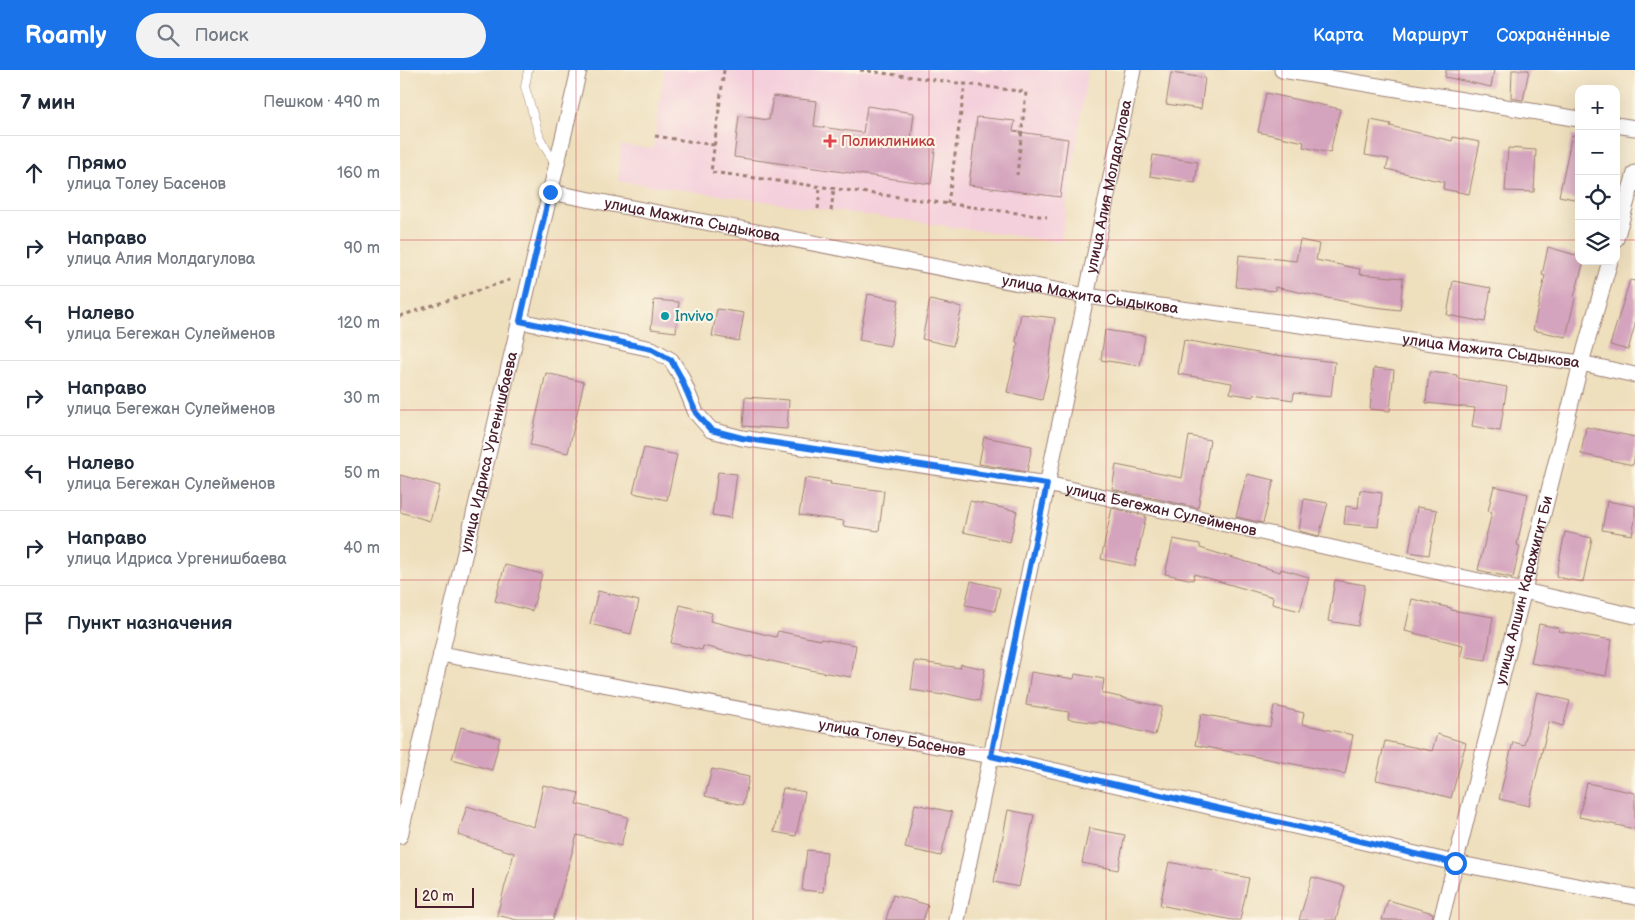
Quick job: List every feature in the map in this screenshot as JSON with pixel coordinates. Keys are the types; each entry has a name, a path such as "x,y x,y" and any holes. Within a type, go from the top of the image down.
{"street":[{"name":"улица Идриса Ургенишбаева","path":"400,836 579,70"},
{"name":"улица Алия Молдагулова","path":"957,920 1133,70"},
{"path":"1282,70 1575,118"},
{"path":"1620,126 1635,128"},
{"path":"1620,225 1635,173"},
{"name":"улица Мажита Сыдыкова","path":"550,192 1086,296 1581,363 1635,375"},
{"name":"улица Алшин Каражигит Би","path":"1441,920 1581,363 1609,265"},
{"name":"улица Бегежан Сулейменов","path":"520,321 652,349 671,360 696,413 711,430 742,438 1047,484 1635,616"},
{"name":"улица Толеу Басенов","path":"441,654 991,756 1455,863 1635,897"}],"lane":[{"path":"528,70 525,87 527,96 540,138 556,167"}],"path":[{"path":"724,70 711,172 1047,217"},
{"path":"860,70 1026,92 1017,175"},
{"path":"948,204 965,84"},
{"path":"655,136 714,145"},
{"path":"818,209 820,187"},
{"path":"831,211 834,188"},
{"path":"400,316 531,273"}],"shaded area":[{"path":"664,70 1088,70 1061,242 618,181 621,145 653,149"}],"building":[{"path":"1446,70 1494,70 1491,87 1445,77"},
{"path":"1512,70 1529,70 1523,100 1511,98"},
{"path":"1171,73 1205,78 1201,109 1166,104"},
{"path":"1266,93 1340,109 1330,153 1303,147 1304,142 1258,132"},
{"name":"Поликлиника","path":"773,96 817,101 814,126 863,133 867,106 914,113 911,139 936,142 931,184 734,157 739,116 769,120"},
{"path":"977,117 1015,121 1013,131 1068,139 1060,197 969,185"},
{"path":"1371,120 1452,141 1453,137 1480,142 1469,194 1443,189 1444,182 1386,169 1389,159 1365,155"},
{"path":"1572,135 1575,135 1575,199 1559,196"},
{"path":"1508,148 1536,150 1534,192 1505,191"},
{"path":"1153,155 1198,162 1195,183 1150,176"},
{"path":"1300,240 1319,244 1316,260 1360,269 1359,274 1403,278 1400,310 1366,306 1275,287 1275,291 1236,287 1239,255 1296,261"},
{"path":"1548,247 1575,255 1575,265 1583,265 1566,337 1533,330 1545,276 1542,275"},
{"path":"1630,280 1635,281 1635,325 1628,350 1610,345"},
{"path":"1453,281 1491,288 1485,322 1447,315"},
{"path":"868,294 899,300 890,346 859,340"},
{"name":"Invivo","path":"654,300 679,302 676,332 651,329"},
{"path":"930,300 962,307 953,346 922,339"},
{"path":"717,309 744,313 739,341 712,336"},
{"path":"1021,314 1055,318 1048,374 1042,400 1007,392 1018,343 1016,342"},
{"path":"1105,330 1145,336 1140,366 1101,360"},
{"path":"1184,340 1275,356 1335,362 1331,397 1294,393 1293,400 1254,394 1253,397 1230,393 1232,383 1178,374"},
{"path":"1374,368 1394,370 1390,411 1370,409"},
{"path":"1429,372 1457,375 1457,378 1507,387 1500,431 1472,426 1475,408 1426,403"},
{"path":"546,373 584,382 568,453 530,445"},
{"path":"745,397 789,400 787,429 743,426"},
{"path":"1586,427 1635,437 1633,465 1581,454"},
{"path":"1189,436 1210,440 1198,508 1112,489 1116,465 1182,478"},
{"path":"984,437 1032,446 1027,472 979,464"},
{"path":"644,448 677,455 667,500 633,493"},
{"path":"718,472 737,474 731,518 712,515"},
{"path":"1247,474 1274,480 1263,523 1236,517"},
{"path":"400,475 440,486 430,521 400,512"},
{"path":"805,478 831,482 830,484 884,491 879,531 843,526 844,521 799,515"},
{"path":"1494,486 1528,494 1517,545 1520,546 1513,578 1478,570 1492,512 1488,511"},
{"path":"1360,490 1382,493 1378,527 1344,524 1346,506 1358,508"},
{"path":"1304,499 1328,503 1319,536 1299,531"},
{"path":"970,501 1017,511 1010,542 963,532"},
{"path":"1607,501 1635,506 1632,535 1602,530"},
{"path":"1417,507 1437,510 1429,555 1409,552"},
{"path":"1112,508 1146,516 1135,566 1101,559"},
{"path":"1565,532 1592,538 1583,582 1556,577"},
{"path":"1173,539 1200,544 1200,548 1280,572 1281,569 1309,577 1300,611 1272,604 1273,597 1194,574 1193,580 1165,574"},
{"path":"505,565 542,574 532,611 495,601"},
{"path":"1335,580 1365,585 1358,626 1328,621"},
{"path":"971,581 1000,588 995,611 965,605"},
{"path":"598,591 639,601 631,634 590,624"},
{"path":"1412,599 1451,608 1451,610 1493,617 1486,660 1461,656 1463,645 1405,631"},
{"path":"680,605 712,613 710,621 776,637 778,631 856,645 851,677 748,657 703,646 702,650 671,643"},
{"path":"1539,624 1559,628 1558,631 1612,640 1606,676 1531,663"},
{"path":"915,661 960,668 961,664 985,669 979,701 943,693 943,695 911,690"},
{"path":"1031,672 1074,679 1075,674 1104,679 1102,693 1162,707 1155,735 1099,721 1098,723 1068,719 1069,712 1026,705"},
{"path":"1537,692 1570,701 1563,726 1549,722 1529,806 1499,799 1513,742 1524,745"},
{"path":"1274,706 1304,713 1302,724 1353,735 1345,774 1195,745 1201,714 1270,727"},
{"path":"461,727 500,738 492,770 452,759"},
{"path":"1437,734 1466,743 1451,798 1376,780 1385,741 1432,751"},
{"path":"712,769 749,777 743,805 705,796"},
{"path":"1587,783 1635,793 1635,829 1579,817"},
{"path":"543,785 579,793 576,804 628,817 621,846 577,835 553,920 517,920 497,915 514,853 458,835 467,806 534,827"},
{"path":"783,788 805,792 796,836 774,832"},
{"path":"915,804 952,812 941,856 905,848"},
{"path":"1008,810 1034,815 1019,887 994,882"},
{"path":"1089,828 1125,835 1118,870 1082,863"},
{"path":"807,850 827,852 823,892 802,890"},
{"path":"1169,862 1249,878 1240,920 1160,905"},
{"path":"1312,877 1345,886 1336,920 1299,920"},
{"path":"893,895 928,905 923,920 886,920"},
{"path":"1388,900 1433,913 1432,920 1382,920"}],"place":[{"name":"Поликлиника","path":"830,141"},
{"name":"Invivo","path":"665,316"}],"route":[{"path":"550,192 520,321 652,349 671,360 696,413 711,430 742,438 1047,484 991,756 1455,863"}]}
